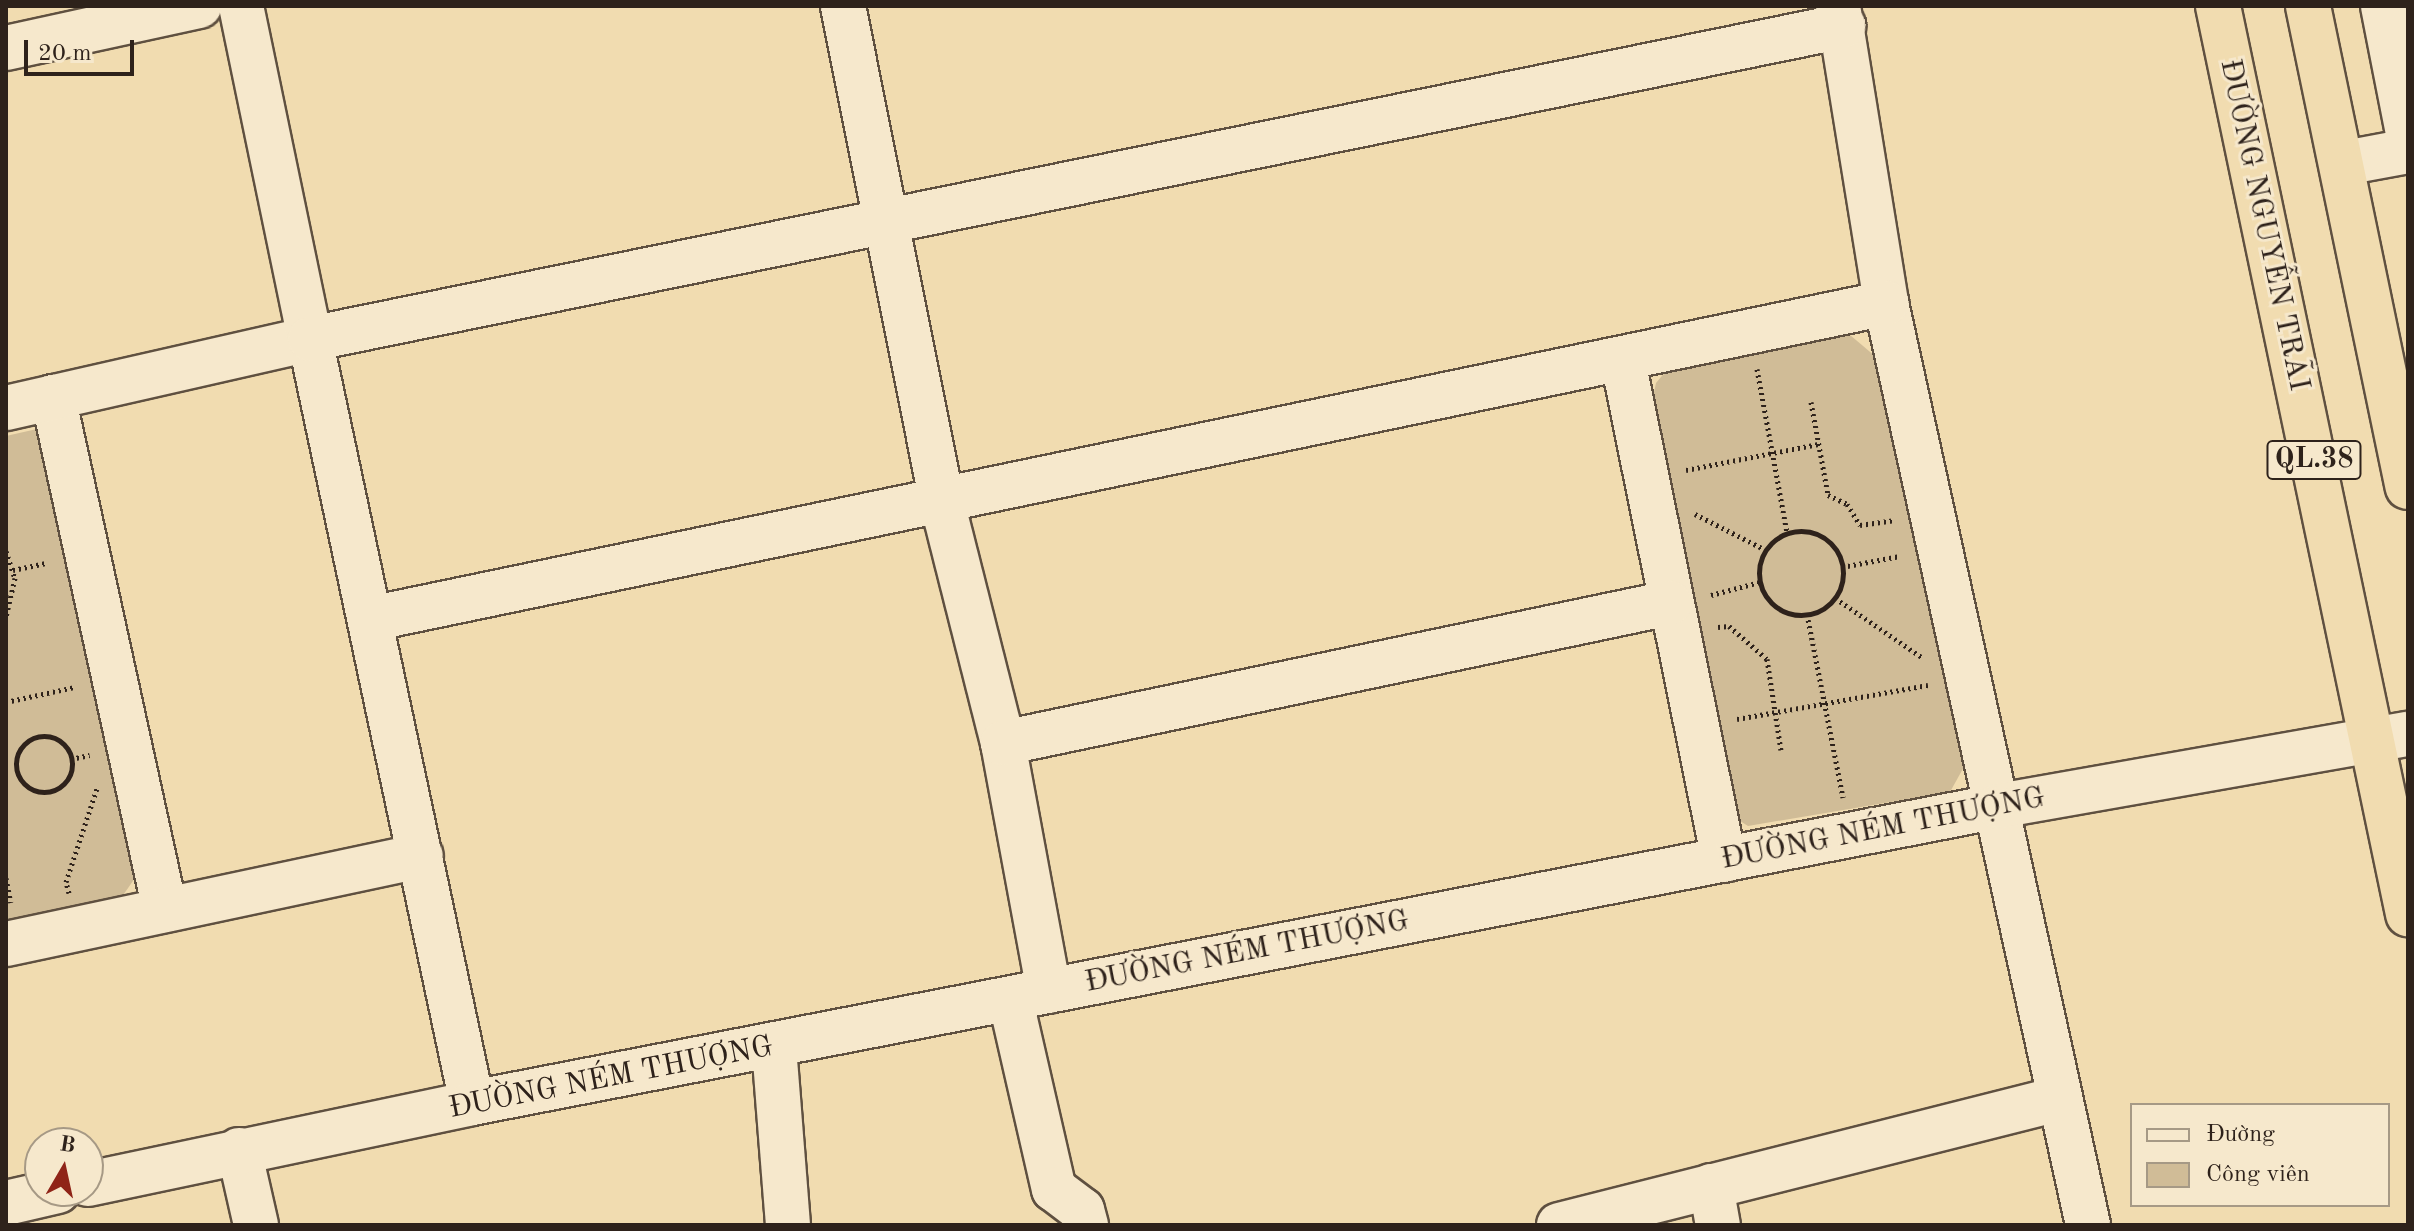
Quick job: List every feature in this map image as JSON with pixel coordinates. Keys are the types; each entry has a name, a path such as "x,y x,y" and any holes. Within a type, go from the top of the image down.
{"highway":[{"name":"ĐƯỜNG NGUYỄN TRÃI","path":"2218,6 2391,738 2408,914"},
{"name":"QL.38","path":"2308,6 2396,367 2408,487"}],"street":[{"path":"6,48 199,6"},
{"path":"241,6 472,1103"},
{"path":"843,6 942,502 1003,743 1054,1189 1082,1210 1086,1225"},
{"path":"2383,6 2408,133"},
{"path":"6,408 310,339 1840,16 1886,303 2088,1225"},
{"path":"2344,163 2408,151"},
{"path":"370,619 1623,361 1886,303"},
{"path":"1623,361 1686,600 1724,860"},
{"path":"53,397 165,910"},
{"path":"1003,743 1686,600"},
{"name":"ĐƯỜNG NÉM THƯỢNG","path":"104,1180 472,1103 774,1047 1998,806 2391,738"},
{"path":"6,944 421,856"},
{"path":"774,1047 788,1225"},
{"path":"1559,1225 1715,1205 2058,1099"},
{"path":"239,1150 256,1225"}],"path":[{"path":"1755,359 1787,533"},
{"path":"1811,402 1828,495 1847,504 1860,525 1906,518"},
{"path":"1679,471 1818,444"},
{"path":"1683,507 1766,550"},
{"path":"1800,531 1825,539 1842,567 1835,598 1807,614 1784,611 1772,603 1760,582 1759,563 1766,550 1787,533 1800,531"},
{"path":"6,551 13,570 13,598 6,617"},
{"path":"1842,567 1913,554"},
{"path":"13,570 53,562"},
{"path":"1686,600 1760,582"},
{"path":"1835,598 1935,666"},
{"path":"1807,614 1844,806"},
{"path":"1706,629 1729,626 1767,659 1781,750"},
{"path":"1725,722 1939,683"},
{"path":"6,702 79,686"},
{"path":"44,736 65,745 72,767 61,787 43,793 20,780 17,755 27,740 44,736"},
{"path":"70,896 66,882 99,780"}],"green space":[{"path":"1850,335 1882,362 1965,765 1950,792 1748,826 1726,812 1650,412 1656,383 1666,371"},
{"path":"37,429 51,445 137,875 117,904 6,927 6,436"}]}
